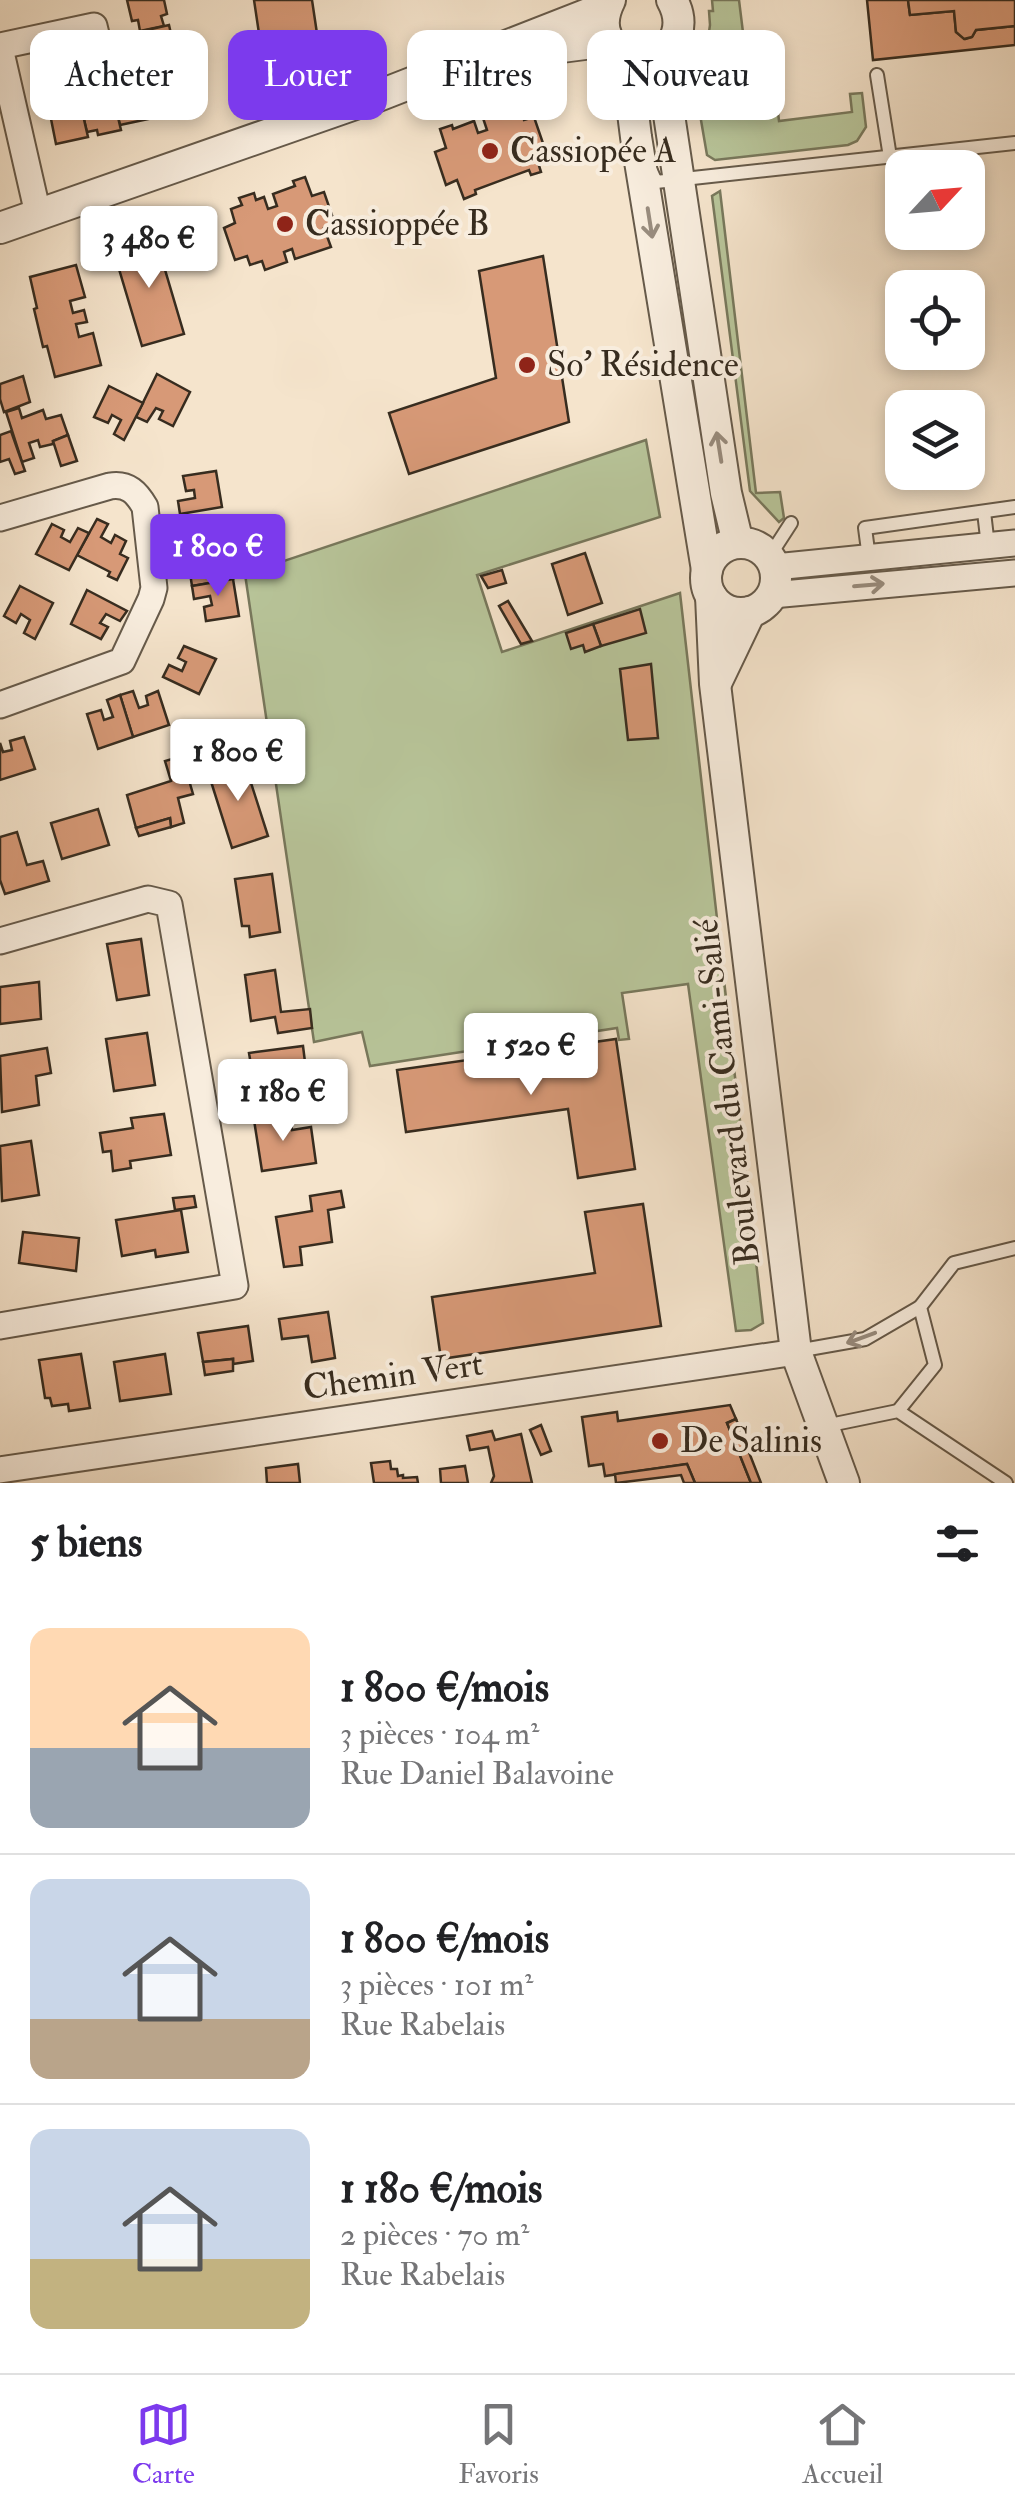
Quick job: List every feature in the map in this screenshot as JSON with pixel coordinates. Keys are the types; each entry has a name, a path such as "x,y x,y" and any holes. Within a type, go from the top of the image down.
{"street":[{"path":"672,0 678,14 678,30"},
{"path":"546,30 608,4"},
{"name":"Boulevard du Cami-Salié","path":"608,4 603,18 608,30"},
{"path":"30,40 0,47 38,214"},
{"path":"0,228 407,86"},
{"name":"Boulevard du Cami-Salié","path":"632,120 709,583 716,684 796,1352 844,1483"},
{"path":"670,120 726,493 738,542"},
{"path":"0,518 110,486 130,488 145,508 154,588 122,661 0,705"},
{"path":"716,684 766,583 760,548 738,542 727,545 710,560 709,583 718,605 738,613 766,583 869,558 1015,543"},
{"path":"766,583 1015,573"},
{"path":"0,941 148,899 169,904 235,1286 0,1326"},
{"name":"Chemin Vert","path":"0,1470 796,1352"}],"lane":[{"path":"876,76 889,150"},
{"path":"636,137 656,182 885,157"},
{"path":"948,150 1015,143"},
{"path":"869,558 865,528 1015,508"},
{"path":"984,512 988,546"},
{"path":"920,520 924,552"},
{"path":"766,583 791,523"},
{"path":"796,1352 865,1339 920,1307 954,1264 1015,1248"},
{"path":"822,1427 898,1411 935,1364 920,1307"},
{"path":"898,1411 1006,1483"}],"green space":[{"path":"712,0 739,0 743,30 709,30 709,11 713,11"},
{"path":"862,93 866,127 857,141 848,145 715,160 707,155 701,120 779,121 852,112 850,94"},
{"path":"720,191 756,493 780,492 784,518 779,522 750,491 712,196"},
{"path":"646,440 660,517 477,575 502,652 680,593 763,1323 751,1330 736,1331 688,984 622,993 629,1039 619,1040 617,1028 370,1066 362,1032 314,1042 245,574"}],"building":[{"path":"127,0 164,0 164,26 140,30 138,20 132,21"},
{"path":"254,0 312,0 316,30 258,30"},
{"path":"867,0 908,0 910,15 954,11 956,32 965,39 976,30 1015,26 1015,45 873,60"},
{"path":"908,0 1015,0 1015,26 976,30 972,37 964,39 956,32 954,11 910,15"},
{"path":"51,120 84,120 88,137 56,144"},
{"path":"84,120 119,120 121,130 98,135 97,130 87,132"},
{"name":"Cassiopée A","path":"484,120 535,120 545,149 535,153 541,172 531,175 529,170 475,190 476,194 464,199 457,180 446,185 435,152 446,148 440,129 474,121 478,133 487,130"},
{"name":"Cassioppée B","path":"305,177 312,196 324,192 335,224 324,228 331,247 295,259 292,249 284,252 287,262 265,270 262,261 250,265 247,256 235,260 224,228 235,223 231,209 242,205 239,198 254,193 256,200 264,197 268,209 277,206 273,194 295,186 293,181"},
{"path":"155,236 184,334 142,346 113,249"},
{"name":"So' Résidence","path":"543,256 569,422 409,474 389,413 496,378 479,271"},
{"path":"76,265 85,297 70,301 73,313 84,310 87,322 76,324 79,337 93,333 101,365 55,377 47,346 43,347 30,277"},
{"path":"157,374 190,392 173,426 159,419 163,411 156,408 147,422 136,417"},
{"path":"23,376 30,402 4,412 0,384"},
{"path":"109,386 143,403 124,440 114,434 121,420 112,415 108,423 94,417"},
{"path":"19,408 22,418 43,410 46,419 61,415 68,435 40,447 38,440 29,443 34,458 22,462 6,412"},
{"path":"11,431 25,471 15,474 9,459 0,462 0,435"},
{"path":"68,435 77,461 61,466 53,441"},
{"path":"216,471 222,507 180,514 178,501 195,498 194,490 186,491 183,476"},
{"path":"97,519 108,524 101,537 111,543 115,535 126,541 120,554 128,558 117,580 108,576 110,572 77,555"},
{"path":"52,524 64,530 61,537 70,542 78,528 89,533 69,570 36,554"},
{"path":"227,544 233,579 192,586 190,573 207,570 205,561 197,561 194,548"},
{"path":"585,553 602,603 568,615 552,564"},
{"path":"502,570 506,583 488,588 481,576"},
{"path":"233,579 239,616 206,621 204,607 212,605 210,596 194,599 192,586"},
{"path":"20,586 53,603 35,639 24,633 30,620 21,614 16,623 4,616"},
{"path":"87,590 127,611 120,621 106,614 100,623 108,627 101,639 71,624"},
{"path":"508,601 532,641 521,644 499,606"},
{"path":"640,609 646,633 601,646 593,624"},
{"path":"593,624 601,646 585,652 583,645 571,649 566,633"},
{"path":"184,646 216,659 199,694 163,677 169,665 182,671 186,662 178,658"},
{"path":"651,664 658,738 628,740 620,669"},
{"path":"133,691 139,708 148,705 146,696 158,691 169,725 133,737 120,695"},
{"path":"120,695 133,737 98,749 87,714 101,710 104,720 113,717 107,700"},
{"path":"24,737 35,769 0,780 0,743 3,752 12,750 10,741"},
{"path":"182,756 193,794 178,798 184,823 171,827 170,818 136,828 127,795 171,781 165,761"},
{"path":"244,761 268,836 232,848 208,772"},
{"path":"98,809 109,845 62,859 51,823"},
{"path":"170,818 171,827 139,836 136,828"},
{"path":"17,832 27,865 43,861 49,881 5,894 0,880 0,837"},
{"path":"272,874 280,932 250,937 249,926 242,926 235,879"},
{"path":"141,939 149,995 117,1000 107,944"},
{"path":"275,970 281,1012 310,1009 312,1028 278,1033 275,1017 251,1021 245,975"},
{"path":"39,982 41,1019 0,1024 0,987"},
{"path":"147,1033 155,1085 114,1091 106,1039"},
{"path":"616,1039 635,1169 578,1178 568,1109 406,1132 397,1070"},
{"path":"303,1046 308,1086 261,1094 249,1053"},
{"path":"47,1048 51,1073 36,1076 39,1105 2,1112 0,1056"},
{"path":"164,1114 171,1155 130,1161 131,1168 113,1171 111,1151 103,1152 100,1133 133,1128 131,1118"},
{"path":"289,1115 292,1130 311,1127 316,1163 262,1171 254,1120"},
{"path":"31,1141 39,1195 2,1201 0,1146"},
{"path":"341,1191 344,1207 328,1210 332,1242 300,1247 302,1265 284,1267 276,1217 312,1211 310,1196"},
{"path":"194,1196 196,1207 175,1210 173,1198"},
{"path":"643,1204 661,1326 441,1359 432,1297 595,1273 585,1212"},
{"path":"181,1210 188,1252 156,1257 155,1250 122,1256 116,1220"},
{"path":"23,1232 79,1238 76,1271 19,1263"},
{"path":"328,1312 335,1358 312,1362 308,1336 282,1339 279,1319"},
{"path":"248,1326 253,1361 203,1362 198,1333"},
{"path":"81,1354 90,1408 69,1411 68,1404 52,1406 50,1398 45,1398 39,1360"},
{"path":"165,1354 171,1394 120,1401 114,1362"},
{"path":"233,1359 233,1371 205,1375 203,1362"},
{"name":"De Salinis","path":"730,1405 736,1419 727,1423 751,1483 695,1483 687,1464 605,1476 603,1464 589,1466 582,1417 617,1412 618,1421"},
{"path":"736,1419 761,1483 751,1483 727,1423"},
{"path":"541,1425 551,1451 541,1455 530,1430"},
{"path":"492,1431 495,1440 521,1434 532,1483 491,1483 494,1476 488,1447 470,1450 467,1436"},
{"path":"390,1461 398,1476 417,1477 418,1483 374,1483 371,1463"},
{"path":"298,1464 300,1483 267,1483 266,1468"},
{"path":"687,1464 695,1483 684,1483 681,1475 616,1483 615,1474"},
{"path":"465,1466 468,1483 441,1483 440,1469"}],"place":[{"name":"Cassiopée A","path":"490,151"},
{"name":"Cassioppée B","path":"285,224"},
{"name":"So' Résidence","path":"527,365"},
{"name":"De Salinis","path":"660,1441"}]}
